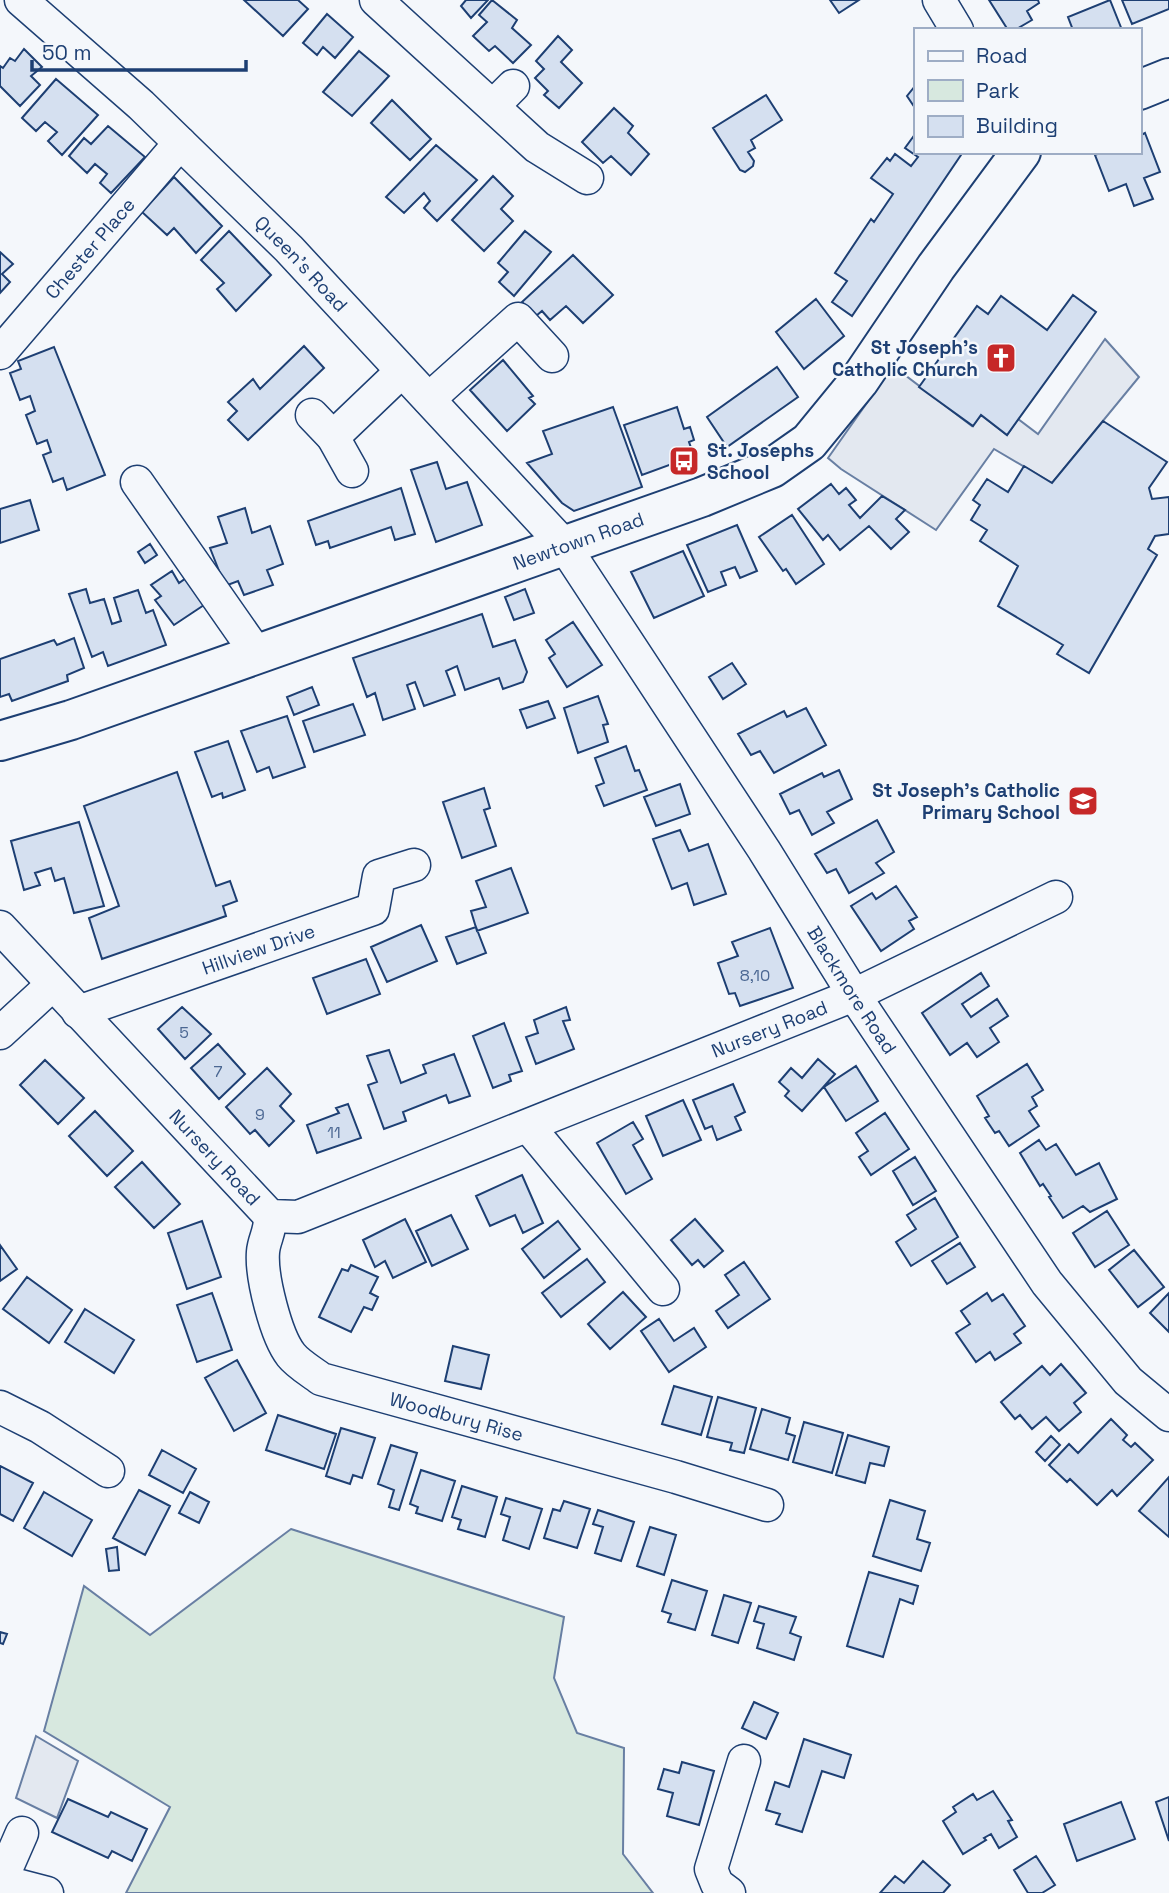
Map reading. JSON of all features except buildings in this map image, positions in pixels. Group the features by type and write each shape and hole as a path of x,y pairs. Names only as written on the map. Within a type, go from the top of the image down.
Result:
{"main road":[{"path":"1141,89 1169,78"},
{"name":"Newtown Road","path":"0,741 71,720 702,497 772,468 809,442 830,436 859,381 936,267 1020,154"}],"street":[{"name":"Queen's Road","path":"21,0 141,105 289,249 563,544"},
{"path":"376,0 505,105 537,147 587,178"},
{"path":"939,0 956,28"},
{"name":"Chester Place","path":"0,353 180,143"},
{"path":"429,399 518,319 552,356"},
{"path":"352,471 323,426 402,371"},
{"path":"137,482 257,654"},
{"name":"Blackmore Road","path":"563,544 757,838 854,995 1047,1283 1128,1381 1169,1415"},
{"name":"Hillview Drive","path":"78,1012 373,909 379,876 414,865"},
{"name":"Nursery Road","path":"0,927 270,1216 298,1217 854,995 1056,897"},
{"path":"0,1032 52,985"},
{"path":"528,1126 663,1289"},
{"name":"Woodbury Rise","path":"270,1216 271,1229 263,1251 266,1289 272,1309 291,1356 321,1379 676,1477 767,1505"},
{"path":"0,1407 40,1427 108,1471"},
{"path":"729,1893 716,1884 711,1869 744,1761"},
{"path":"22,1833 0,1882 47,1893"}],"green space":[{"path":"291,1529 564,1617 554,1678 577,1733 624,1748 623,1854 653,1893 126,1893 170,1807 44,1731 84,1586 150,1635"}],"shaded area":[{"path":"1105,339 1139,377 1052,483 994,449 936,530 828,458 893,366 972,426 981,415 1007,435 1018,419 1038,434"},
{"path":"36,1736 78,1761 57,1818 16,1798"}],"place":[{"name":"St Joseph's Catholic Church","path":"1001,358"},
{"name":"St. Josephs School","path":"684,461"},
{"name":"St Joseph's Catholic Primary School","path":"1083,801"}]}
